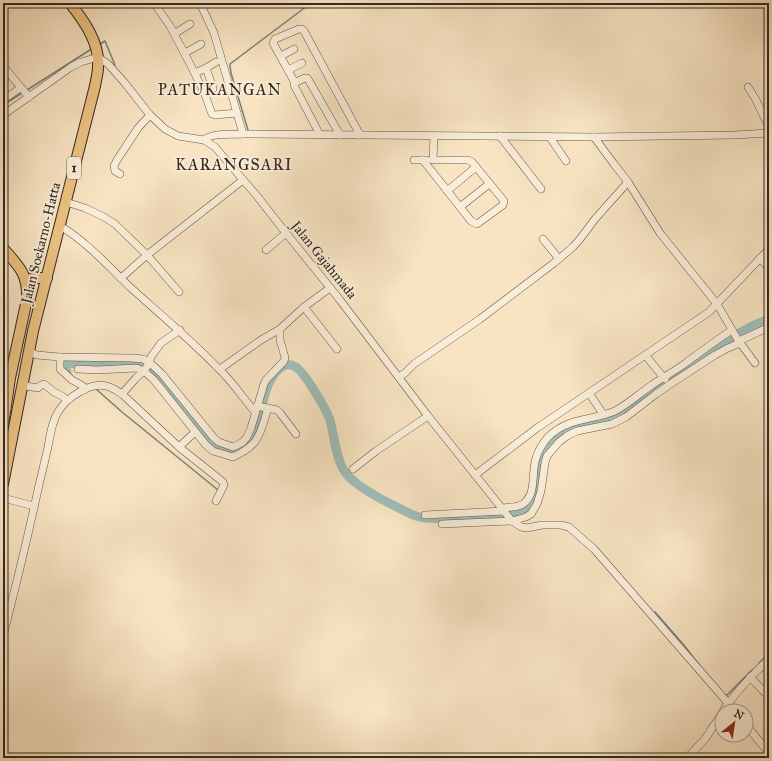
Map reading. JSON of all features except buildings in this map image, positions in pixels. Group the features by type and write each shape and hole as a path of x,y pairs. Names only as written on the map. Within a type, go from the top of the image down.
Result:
{"highway":[{"name":"Jalan Soekarno-Hatta","path":"3,484 30,357 36,321 95,86 98,68 96,50 84,21 70,3"},
{"path":"3,248 20,268 26,280 47,278"},
{"name":"Jalan Soekarno-Hatta","path":"3,426 14,356 27,300 26,280"}],"street":[{"path":"154,3 170,26 185,53 204,92 213,115 237,113"},
{"path":"200,3 214,33 243,134"},
{"path":"174,34 190,24"},
{"path":"320,135 294,85 296,83 273,42 274,40 299,29 302,29 311,44 360,135"},
{"path":"185,53 201,44"},
{"path":"281,56 294,49"},
{"path":"3,100 24,92 81,62 96,50"},
{"name":"Jalan Gajahmada","path":"96,50 150,116 165,129 178,136 204,140 215,147 257,196 286,234 325,292 402,375 428,416 478,472 504,511 516,520"},
{"path":"195,73 216,62"},
{"path":"288,70 302,63"},
{"path":"3,66 24,92"},
{"path":"204,92 214,88 206,68"},
{"path":"296,83 308,78 340,135"},
{"path":"748,87 769,127"},
{"path":"5,111 24,92"},
{"path":"120,174 115,171 114,166 117,160 138,128 150,116"},
{"path":"204,140 213,135 243,134 594,137 769,134"},
{"path":"433,160 434,136"},
{"path":"500,136 541,189"},
{"path":"549,136 566,161"},
{"path":"594,137 628,182 660,233 717,304 755,364"},
{"path":"414,160 423,160 433,160 468,160 472,162 504,201 504,205 477,224 471,222 423,160"},
{"path":"447,191 476,167"},
{"path":"121,278 147,255 243,180"},
{"path":"402,375 414,364 535,279 559,259 573,247 603,208 628,182"},
{"path":"460,207 489,184"},
{"path":"66,202 85,208 115,224 147,255 179,292"},
{"path":"60,226 82,241 180,330 261,408 277,410 280,412 296,434"},
{"path":"266,250 286,234"},
{"path":"543,239 559,259"},
{"path":"478,472 537,428 704,315 717,304 769,249"},
{"path":"760,258 769,268"},
{"path":"220,369 261,340 280,329 304,307 325,292"},
{"path":"304,307 337,349"},
{"path":"425,515 504,511 522,504 530,494 536,458 540,449 548,438 560,428 574,421 614,411 737,337 769,327"},
{"path":"30,357 37,355 60,359 143,359 154,380 206,445 213,451 233,452 250,448 259,436 264,384 284,361 284,354 280,340 280,329"},
{"path":"122,394 147,367 149,359 161,344 180,330"},
{"path":"442,524 516,520 531,514 537,504 541,491 547,456 559,442 577,431 612,424 626,417 656,394 666,381 728,348 737,337"},
{"path":"646,355 666,381"},
{"path":"60,359 60,369 72,380 86,389"},
{"path":"78,369 97,370 147,367 162,374 214,438 233,452"},
{"path":"25,381 38,388 44,384 67,400"},
{"path":"3,636 51,432 58,412 70,398 86,389 105,385 122,394 180,447 223,482 224,485 216,501"},
{"path":"589,393 603,414"},
{"path":"233,452 247,437 261,408"},
{"path":"353,469 376,451 428,416"},
{"path":"180,447 195,432"},
{"path":"3,498 34,506"},
{"path":"516,520 520,527 527,528 542,525 562,524 575,531 594,549 729,702 750,677 769,659"},
{"path":"763,665 769,672"},
{"path":"750,677 769,697"},
{"path":"687,758 705,740 714,726"},
{"path":"754,735 769,753"}],"waterway":[{"path":"248,130 231,73 230,64 311,3"},
{"path":"100,44 105,41 115,65"},
{"path":"27,90 93,48"},
{"path":"3,105 22,93"},
{"path":"67,372 62,369 62,364 138,363 143,365 156,374 187,416 206,437 226,451 235,453 253,434 258,422 264,396 275,373 282,367 292,365 305,376 328,415 337,454 342,467 345,472 362,487 381,499 419,517 438,519 504,516 522,511 533,500 537,487 542,456 554,439 561,433 577,426 613,417 625,412 652,390 677,375 723,343 745,330 769,319"},
{"path":"96,389 218,490"},
{"path":"655,612 700,666"},
{"path":"759,663 769,653"},
{"path":"724,695 727,695 752,670"}],"district":[{"name":"PATUKANGAN","path":"220,89"},
{"name":"KARANGSARI","path":"234,164"}]}
